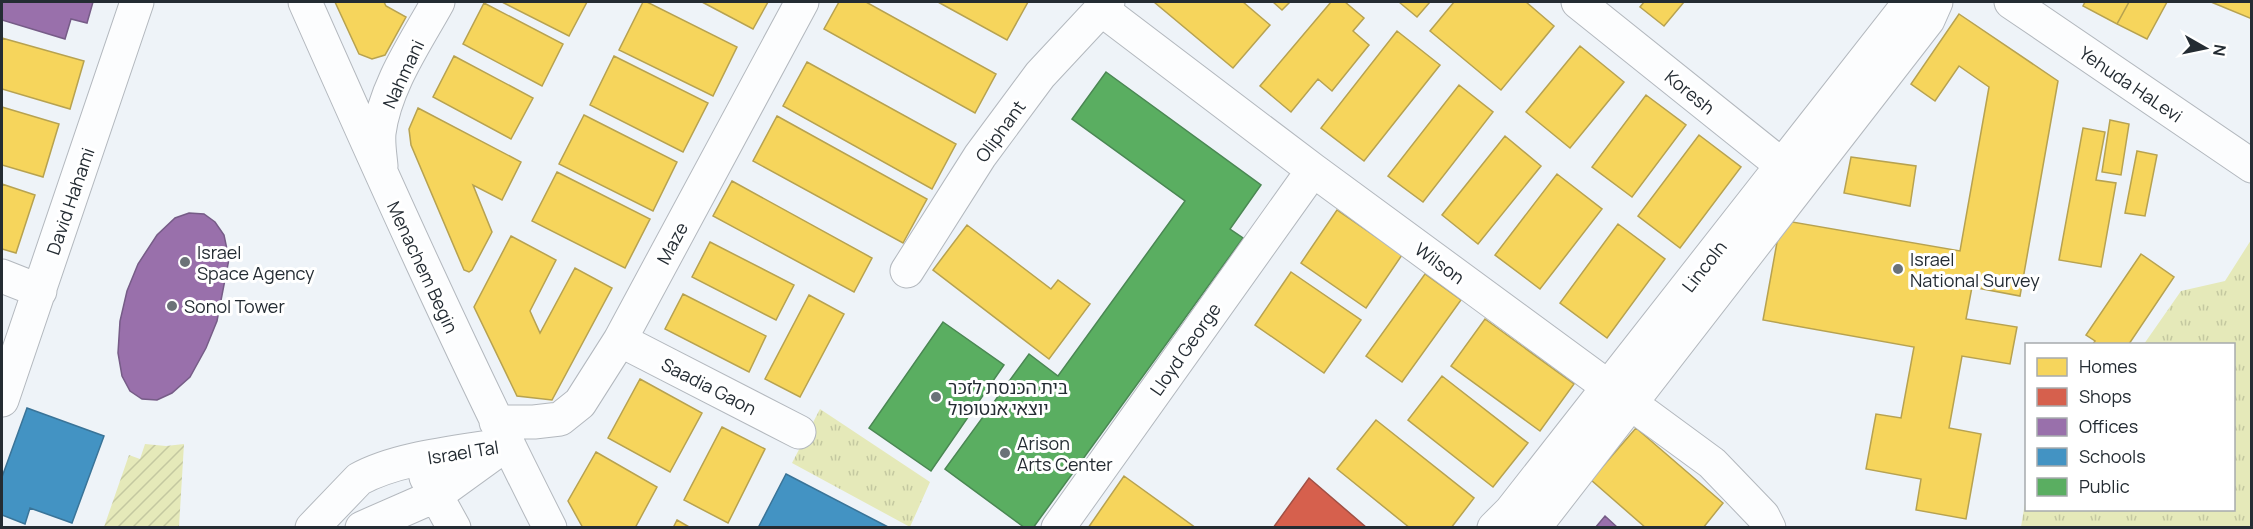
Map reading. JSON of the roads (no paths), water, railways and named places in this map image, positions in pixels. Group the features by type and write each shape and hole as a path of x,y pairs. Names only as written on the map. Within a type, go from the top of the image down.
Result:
{"street":[{"name":"David Hahami","path":"2,400 137,2"},
{"name":"Menachem Begin","path":"305,2 385,185 502,433 550,528"},
{"name":"Nahmani","path":"385,185 379,141 390,95 438,2"},
{"name":"Maze","path":"502,433 534,422 560,419 580,403 620,340 802,2"},
{"name":"Koresh","path":"1578,2 1792,174"},
{"name":"Lincoln","path":"1509,523 1621,395 1792,174 1910,2"},
{"name":"Lincoln","path":"1792,174 1928,20 1936,2"},
{"name":"Yehuda HaLevi","path":"2011,2 2252,166"},
{"name":"Wilson","path":"1105,5 1313,170 1712,463 1763,516 1769,528"},
{"name":"Oliphant","path":"907,271 980,156 1040,75 1105,5"},
{"name":"Lloyd George","path":"1058,528 1313,170"},
{"path":"2,276 40,291"},
{"name":"Saadia Gaon","path":"620,340 799,432"},
{"name":"Israel Tal","path":"312,528 359,479 369,474 502,433"},
{"name":"Israel Tal","path":"362,528 435,496 502,433"},
{"path":"417,459 454,528"}],"place":[{"name":"Israel Space Agency","path":"185,262"},
{"name":"Israel National Survey","path":"1898,269"},
{"name":"Sonol Tower","path":"172,306"},
{"name":"בית הכנסת לזכר יוצאי אנטופול","path":"936,397"},
{"name":"Arison Arts Center","path":"1005,453"}]}
